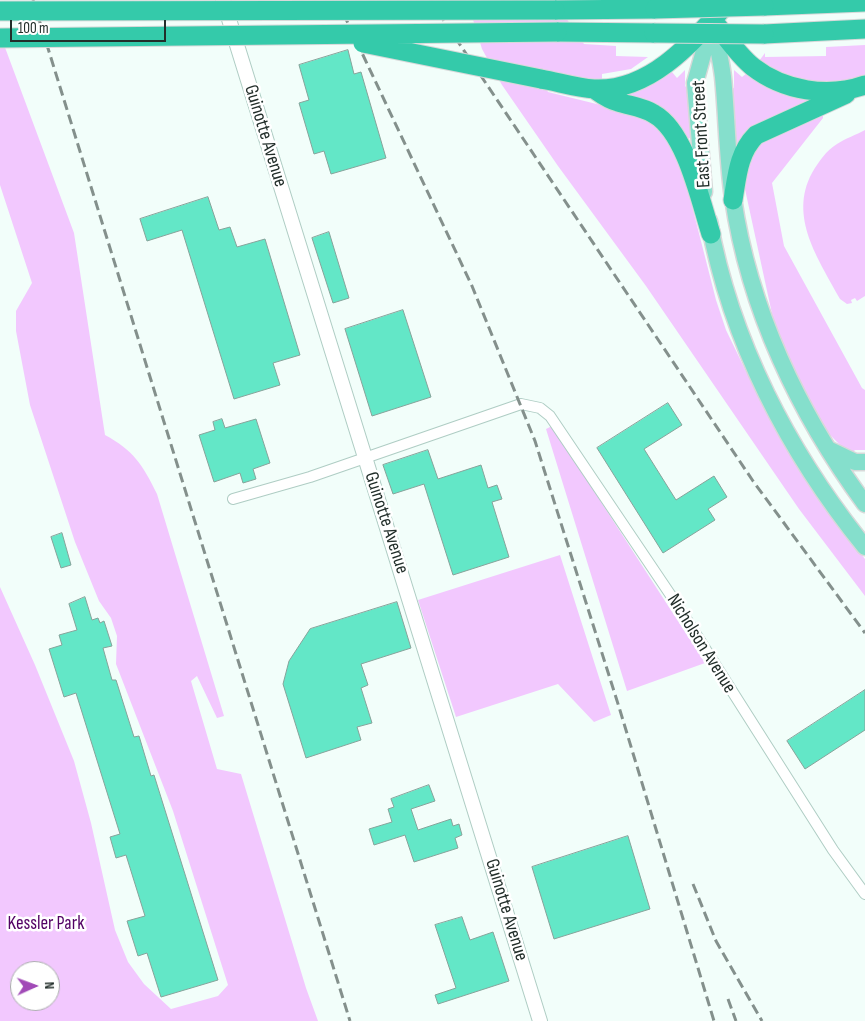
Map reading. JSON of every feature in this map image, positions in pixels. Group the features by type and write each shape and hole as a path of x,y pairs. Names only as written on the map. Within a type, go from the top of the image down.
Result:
{"highway":[{"path":"263,10 299,0"},
{"path":"691,0 712,20 744,59 766,75 785,84 812,91 835,92 860,87"},
{"path":"327,35 594,89 625,84 660,69 712,20 730,0"},
{"path":"0,11 655,9 865,2"},
{"path":"0,38 557,32 764,34 865,29"},
{"path":"733,200 741,159 747,145 756,135 860,87"},
{"path":"594,89 616,102 646,110 663,119 670,127 680,143 711,234"}],"main road":[{"name":"East Front Street","path":"712,20 723,77 724,121 733,200 744,253 759,307 781,364 813,424 865,504"},
{"name":"East Front Street","path":"712,20 695,83 699,156 711,234 731,305 764,390 787,435 816,482 865,548"},
{"path":"829,450 855,462 865,462"}],"street":[{"name":"Guinotte Avenue","path":"223,0 365,459 411,600 540,1021"},
{"name":"Nicholson Avenue","path":"365,459 521,404 540,408 550,416 678,606 833,850 865,894"},
{"path":"233,499 365,459"}],"green space":[{"path":"467,0 580,0 555,2 584,44 616,46 616,56 648,57 631,69 602,74 602,81 538,73 548,92 637,114 653,121 679,155 716,300 726,330 759,398 795,463 824,507 865,559 865,596 799,509 646,286 558,166 502,85 482,49"},
{"name":"Kessler Park","path":"0,34 74,233 105,435 123,446 136,459 157,494 224,716 217,718 197,676 191,681 217,769 241,774 306,988 318,1021 0,1021 0,587 35,665 74,761 91,823 115,930 128,962 144,984 171,1009 218,996 228,985 173,811 116,664 117,636 111,618 99,601 75,542 30,405 16,331 16,311 32,283 0,185"},
{"path":"865,45 865,79 836,83 810,81 786,74 759,61 765,53 765,57 826,56 826,47"},
{"path":"685,70 685,86 689,90 691,138 684,139 620,95 642,89 672,72 677,78"},
{"path":"734,70 742,77 747,73 792,97 820,102 736,156 730,89 734,88"},
{"path":"823,114 823,118 772,183 784,246 862,388 865,390 865,450 855,450 850,455 825,430 800,383 774,323 743,180 745,169 759,142"},
{"path":"865,130 865,296 857,301 855,298 851,300 852,303 847,304 840,299 816,254 809,238 803,206 805,189 817,164 837,144"},
{"path":"552,426 705,663 627,691 546,429"},
{"path":"560,555 611,715 594,722 558,684 456,717 418,600"}],"building":[{"path":"348,50 354,74 361,72 386,158 331,174 324,151 314,154 299,103 309,100 299,65"},
{"path":"208,197 219,230 230,227 237,247 265,239 300,355 273,363 280,385 234,399 182,230 147,241 140,219"},
{"path":"329,232 349,298 333,303 312,238"},
{"path":"403,310 431,397 372,416 345,329"},
{"path":"668,403 682,425 644,449 676,500 714,476 727,497 708,509 715,520 663,553 597,448"},
{"path":"222,419 225,428 256,419 270,463 253,469 256,479 243,483 240,473 214,482 199,435 215,430 213,422"},
{"path":"428,450 438,479 481,465 488,488 497,485 502,499 492,502 509,557 453,575 424,484 393,494 383,465"},
{"path":"62,533 71,565 61,568 51,537"},
{"path":"85,597 92,620 98,618 100,623 104,621 112,646 103,648 112,680 116,680 134,737 139,736 151,776 154,775 218,980 161,997 147,953 138,956 127,921 145,916 126,855 116,858 110,837 120,834 76,693 64,697 49,649 62,645 59,635 77,630 69,604"},
{"path":"397,602 411,648 361,664 368,685 361,688 372,723 357,727 361,740 306,758 283,684 289,661 310,629"},
{"path":"865,690 865,730 805,769 787,741"},
{"path":"429,785 435,801 411,809 418,830 451,819 453,826 459,824 462,835 455,838 458,848 414,862 405,835 374,845 369,829 392,822 388,809 394,807 391,799"},
{"path":"628,836 650,909 554,939 532,867"},
{"path":"462,917 470,940 493,932 509,981 438,1004 435,995 456,988 435,925"}],"railway":[{"path":"33,0 350,1021"},
{"path":"337,0 472,286 535,441 619,707 714,1021"},
{"path":"430,0 753,481 865,633"},
{"path":"693,884 716,941 762,1021"},
{"path":"728,999 736,1021"}]}
